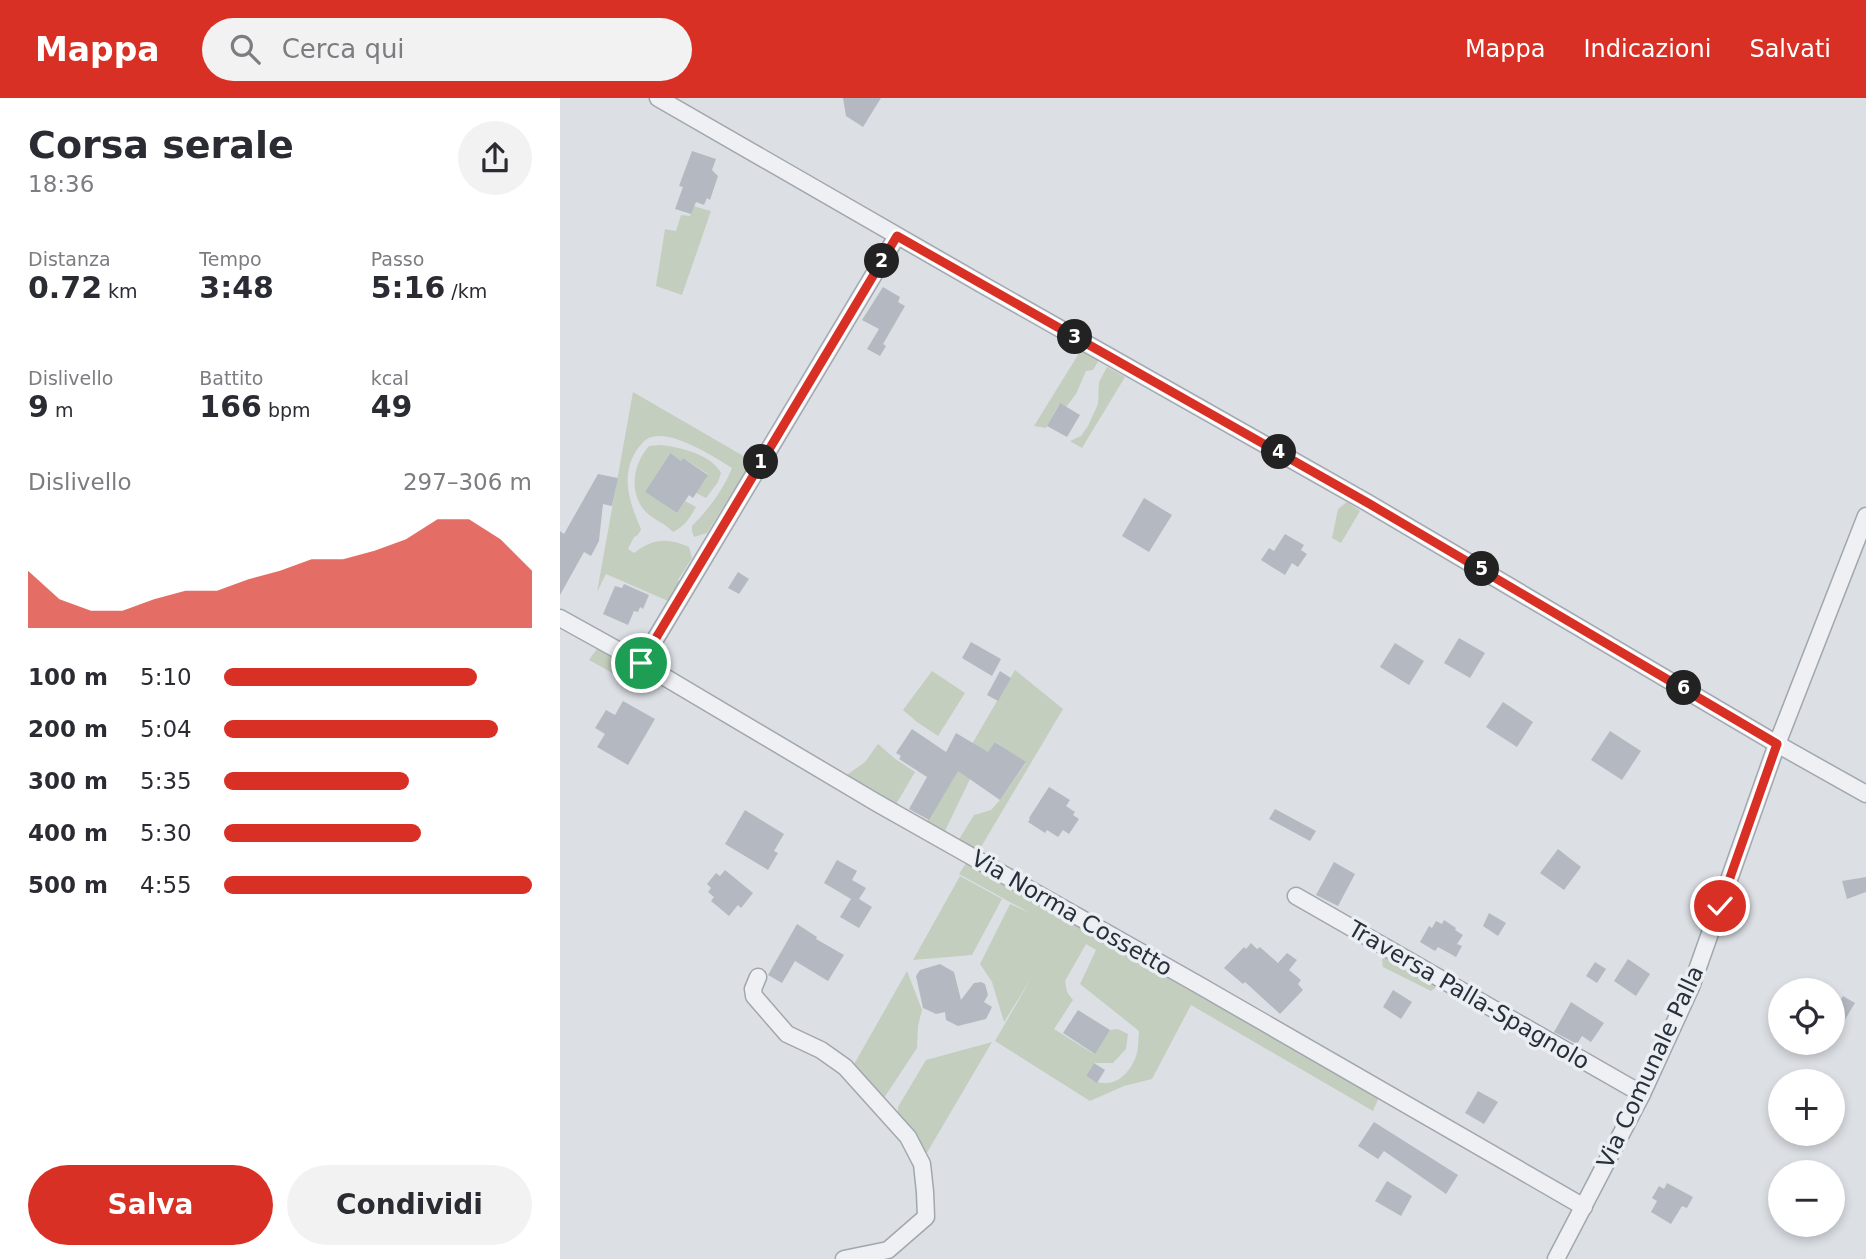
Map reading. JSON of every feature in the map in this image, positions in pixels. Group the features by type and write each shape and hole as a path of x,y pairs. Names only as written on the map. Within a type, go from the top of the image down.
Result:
{"street":[{"path":"658,98 1368,503 1866,794"},
{"path":"641,663 897,236"},
{"name":"Via Comunale Palla","path":"1556,1259 1642,1094 1691,987 1777,744 1866,516"},
{"name":"Via Norma Cossetto","path":"560,618 877,803 1584,1207"},
{"name":"Traversa Palla-Spagnolo","path":"1296,897 1642,1094"},
{"path":"758,977 753,989 754,996 770,1015 787,1034 821,1050 845,1067 908,1137 922,1164 926,1217 888,1250 844,1259"}],"green space":[{"path":"693,206 711,211 682,295 656,286 665,229 676,231 681,215 690,216"},
{"path":"1081,350 1099,360 1093,370 1086,371 1076,394 1066,407 1059,404 1046,428 1034,426"},
{"path":"1107,367 1125,377 1082,448 1070,441 1081,436 1088,426 1098,404 1099,382"},
{"path":"633,392 752,461 707,533 694,537 692,526 715,499 732,468 694,446 661,436 649,438 636,451 628,471 628,490 641,529 628,549 634,553 648,544 667,541 689,547 692,558 668,601 606,574 597,592"},
{"path":"661,445 703,457 721,473 706,498 696,493 708,474 683,458 681,461 669,454 645,492 677,513 685,501 696,507 686,522 673,532 646,512 640,504 635,488 639,461 649,446"},
{"path":"1347,502 1360,511 1341,543 1332,538 1338,509"},
{"path":"600,648 631,666 625,680 589,660"},
{"path":"1015,670 1063,709 978,852 958,841 974,815 991,810 1026,763 996,742 970,779 943,835 925,825"},
{"path":"932,671 965,693 938,736 903,710"},
{"path":"878,744 915,772 895,806 844,777 865,762"},
{"path":"968,860 1380,1095 1373,1111 1191,1005 1152,1079 1124,1086 1090,1101 995,1041 1032,977 1004,1022 992,982 980,964 1010,904 1030,913 959,874","holes":["1086,944 1096,950 1080,984 1139,1031 1137,1053 1131,1067 1121,1078 1108,1083 1101,1083 1086,1076 1094,1063 1113,1063 1126,1049 1128,1034 1118,1029 1110,1030 1094,1054 1054,1029 1073,1000 1067,992 1065,981"]},
{"path":"960,876 1002,899 972,955 913,960"},
{"path":"1384,954 1438,982 1435,988 1431,991 1383,967"},
{"path":"907,971 922,1010 917,1048 884,1098 853,1066"},
{"path":"992,1042 925,1156 917,1136 898,1113 898,1107 926,1060"}],"building":[{"path":"843,98 881,98 863,127 846,116"},
{"path":"692,151 716,159 712,170 718,176 710,200 707,198 704,205 696,202 691,214 675,209 683,187 679,186"},
{"path":"883,287 900,297 898,302 905,306 883,344 886,346 880,356 867,349 879,329 862,320"},
{"path":"1060,403 1080,415 1067,437 1047,426"},
{"path":"670,453 681,461 683,458 708,475 693,498 689,495 677,513 645,492"},
{"path":"598,474 618,478 612,506 603,504 599,541 591,556 584,552 560,595 560,531 564,534"},
{"path":"1144,498 1172,515 1149,552 1122,536"},
{"path":"1285,534 1304,545 1301,550 1307,554 1298,567 1292,563 1285,575 1261,560 1269,548 1274,551"},
{"path":"738,572 749,579 739,594 728,588"},
{"path":"624,584 649,595 643,609 640,607 638,612 634,611 628,625 603,614 615,586 622,588"},
{"path":"1459,638 1485,653 1470,678 1444,663"},
{"path":"971,642 1001,659 992,676 962,658"},
{"path":"1395,643 1424,661 1409,685 1380,667"},
{"path":"1000,671 1011,678 998,701 987,695"},
{"path":"623,701 655,719 628,765 597,747 605,734 595,728 606,710 615,715"},
{"path":"1503,702 1533,722 1517,747 1486,727"},
{"path":"912,729 946,752 956,733 988,752 995,742 1026,762 1000,800 958,771 929,820 909,809 927,777 899,759 901,756 896,753"},
{"path":"1610,731 1641,751 1622,780 1591,760"},
{"path":"1049,787 1070,800 1066,806 1075,812 1073,815 1079,819 1069,834 1063,830 1058,837 1047,830 1045,833 1028,822"},
{"path":"1275,809 1316,831 1310,841 1269,819"},
{"path":"745,810 784,834 774,851 778,853 768,870 725,844"},
{"path":"1558,849 1581,867 1564,890 1540,873"},
{"path":"837,860 857,871 852,880 866,888 859,899 872,907 859,928 840,917 851,899 824,883"},
{"path":"1334,862 1355,874 1338,906 1316,895"},
{"path":"725,870 753,893 741,908 738,905 729,916 711,901 714,897 708,892 711,888 707,884 716,873 720,876"},
{"path":"1866,877 1866,892 1847,899 1842,881"},
{"path":"1489,913 1506,923 1498,936 1483,926"},
{"path":"1444,920 1463,935 1457,944 1462,946 1456,957 1438,947 1435,951 1420,942 1429,926 1432,928 1436,921 1442,924"},
{"path":"797,924 844,955 828,981 795,961 782,983 768,975"},
{"path":"1251,943 1257,949 1260,947 1278,963 1287,953 1297,960 1289,970 1301,980 1298,984 1303,990 1280,1014 1245,982 1243,984 1224,968"},
{"path":"1628,959 1650,974 1636,996 1614,981"},
{"path":"1595,962 1606,969 1597,983 1586,976"},
{"path":"940,964 954,972 961,1000 974,983 985,984 988,995 984,1002 992,1007 986,1019 958,1026 946,1020 945,1012 936,1014 923,1008 916,976 920,970"},
{"path":"1393,990 1412,1002 1401,1019 1383,1007"},
{"path":"1845,997 1855,1003 1845,1020"},
{"path":"1571,1002 1604,1023 1591,1042 1582,1036 1577,1044 1554,1032"},
{"path":"1078,1010 1110,1030 1095,1054 1063,1033"},
{"path":"1094,1063 1105,1070 1097,1083 1086,1076"},
{"path":"1478,1091 1498,1102 1484,1124 1465,1113"},
{"path":"1374,1122 1458,1175 1446,1194 1384,1151 1378,1159 1358,1146"},
{"path":"1387,1181 1412,1196 1401,1216 1375,1201"},
{"path":"1667,1183 1693,1197 1687,1208 1682,1206 1671,1224 1651,1212 1657,1201 1652,1198 1659,1186 1664,1189"}],"route":[{"path":"641,663 897,236 1368,503 1777,744 1720,906"}]}
